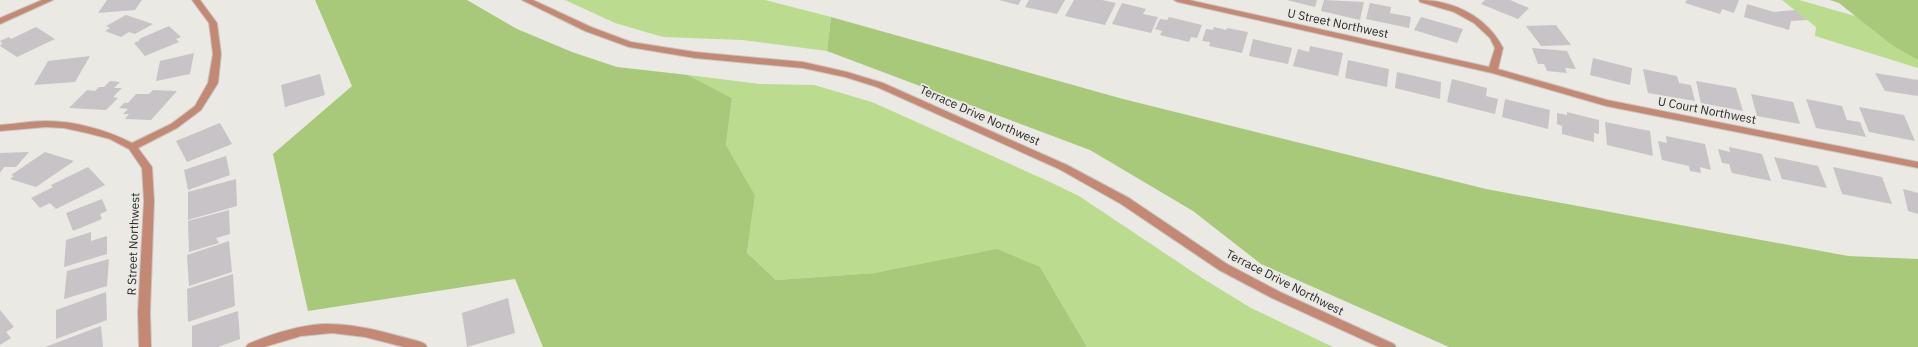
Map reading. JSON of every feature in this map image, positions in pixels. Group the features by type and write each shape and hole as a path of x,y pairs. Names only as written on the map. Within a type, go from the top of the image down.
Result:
{"street":[{"path":"0,21 49,0"},
{"path":"132,147 174,126 198,108 214,83 217,54 213,23 196,0"},
{"name":"Terrace Drive Northwest","path":"526,0 588,29 629,44 696,55 803,65 847,75 880,85 1063,166 1125,201 1223,267 1276,294 1390,347"},
{"name":"U Street Northwest","path":"1178,0 1493,71"},
{"path":"1423,0 1442,5 1470,17 1490,32 1499,48 1493,71"},
{"name":"U Court Northwest","path":"1493,71 1612,104 1918,165"},
{"name":"R Street Northwest","path":"0,128 25,125 64,125 113,137 132,147 147,167 149,201 144,312 145,347"},
{"path":"252,347 269,340 313,329 332,328 388,338 421,347"}],"green space":[{"path":"315,0 467,0 517,29 572,52 617,67 688,75 732,98 726,145 755,195 747,253 776,280 875,273 997,249 1040,267 1087,347 543,347 515,279 308,311 273,154 352,86"},
{"path":"565,0 765,0 831,17 827,51 742,40 663,37 615,23"},
{"path":"1782,0 1799,0 1918,34 1918,68 1815,36 1816,27"},
{"path":"1830,0 1918,0 1918,60 1892,45 1839,3"},
{"path":"831,17 1123,99 1486,189 1848,256 1918,259 1918,347 1449,347 1261,264 1193,211 1090,150 827,51"},
{"path":"688,75 760,84 814,85 872,102 1079,196 1202,278 1251,308 1333,347 1087,347 1040,267 875,273 776,280 747,253 755,195 726,145 732,98"}],"building":[{"path":"107,0 142,0 135,10 98,13"},
{"path":"999,0 1021,0 1018,5"},
{"path":"1029,0 1065,0 1057,14 1025,7"},
{"path":"1074,0 1102,0 1116,3 1105,25 1065,16"},
{"path":"1287,0 1317,0 1315,7"},
{"path":"1324,0 1364,2 1360,20 1321,11"},
{"path":"1485,0 1510,0 1529,8 1518,19 1481,4"},
{"path":"1687,0 1739,0 1734,13 1722,9 1720,14 1685,3"},
{"path":"1122,3 1146,9 1143,14 1158,17 1151,33 1112,24"},
{"path":"1370,3 1391,7 1390,13 1411,17 1409,28 1366,19"},
{"path":"1747,4 1774,12 1795,10 1807,20 1791,21 1789,30 1744,17"},
{"path":"126,15 153,24 135,34 129,32 121,37 105,31 110,28 106,26"},
{"path":"1169,17 1202,25 1197,38 1191,37 1189,42 1160,35 1162,31 1155,29 1160,19 1167,20"},
{"path":"1421,17 1463,29 1457,43 1414,30"},
{"path":"1556,25 1571,45 1541,46 1526,26"},
{"path":"169,26 181,37 176,39 179,42 145,56 134,43 140,40 139,39"},
{"path":"36,27 55,39 17,57 0,46 2,43 0,41 9,37 11,39"},
{"path":"1214,27 1226,30 1227,28 1248,32 1242,53 1209,46 1210,42 1202,41 1206,29 1213,30"},
{"path":"1253,39 1292,48 1288,64 1249,56"},
{"path":"1310,46 1343,53 1338,76 1293,66 1298,49 1309,52"},
{"path":"1532,48 1567,51 1576,69 1565,68 1567,73 1547,71 1544,64 1538,64"},
{"path":"194,53 190,74 156,81 160,61"},
{"path":"90,56 75,82 34,85 48,61"},
{"path":"1593,58 1632,68 1630,85 1590,75"},
{"path":"1348,60 1389,69 1387,87 1345,78"},
{"path":"1643,69 1677,76 1679,83 1691,85 1695,101 1648,93"},
{"path":"1397,72 1441,82 1440,99 1395,88"},
{"path":"1875,73 1918,80 1918,96 1885,91"},
{"path":"320,74 325,95 285,107 281,85"},
{"path":"1452,79 1487,88 1486,96 1498,99 1495,114 1447,102"},
{"path":"110,81 120,82 114,88 122,88 113,97 118,98 106,110 69,108 87,90 95,91 99,87 104,87"},
{"path":"1696,81 1736,88 1743,111 1701,103"},
{"path":"153,90 177,91 151,120 125,119 129,114 123,114 128,109 119,108 124,103 128,103 136,94 149,94"},
{"path":"1751,94 1793,102 1800,124 1757,116"},
{"path":"1505,99 1550,110 1548,129 1502,117"},
{"path":"1806,99 1842,106 1847,120 1860,122 1866,137 1816,128"},
{"path":"1859,107 1904,115 1915,141 1869,132"},
{"path":"1567,112 1599,120 1599,134 1594,133 1594,142 1562,134 1562,126 1557,124 1557,113 1567,115"},
{"path":"1605,122 1650,131 1653,156 1607,145"},
{"path":"220,123 232,144 187,162 176,141"},
{"path":"1666,136 1705,144 1711,170 1700,167 1701,173 1690,171 1689,166 1662,160 1658,141 1667,143"},
{"path":"1729,147 1762,154 1771,181 1732,173 1729,164 1722,163 1718,149 1730,152"},
{"path":"29,152 16,167 4,167 0,173 0,153"},
{"path":"45,152 74,161 36,187 10,179 14,176 11,175"},
{"path":"226,156 230,175 188,190 184,170"},
{"path":"1774,157 1818,166 1827,188 1782,179"},
{"path":"88,167 105,185 56,209 50,203 40,208 31,198 53,187 51,185"},
{"path":"1833,167 1882,177 1892,204 1842,194"},
{"path":"236,179 237,206 188,220 188,192"},
{"path":"1903,189 1918,193 1918,214 1908,211"},
{"path":"102,199 107,211 100,214 102,219 73,231 66,213"},
{"path":"229,210 230,234 216,238 219,243 189,252 188,221"},
{"path":"91,232 91,241 107,236 107,254 64,267 66,240"},
{"path":"229,241 232,272 189,286 187,255"},
{"path":"109,259 107,286 64,299 67,271"},
{"path":"233,274 235,306 188,322 187,289"},
{"path":"106,292 107,320 56,339 56,310"},
{"path":"508,298 515,333 467,347 462,313"},
{"path":"0,310 14,327 6,332 11,338 0,345"},
{"path":"238,311 240,339 218,347 192,347 192,326"},
{"path":"101,326 103,347 45,347"}]}
